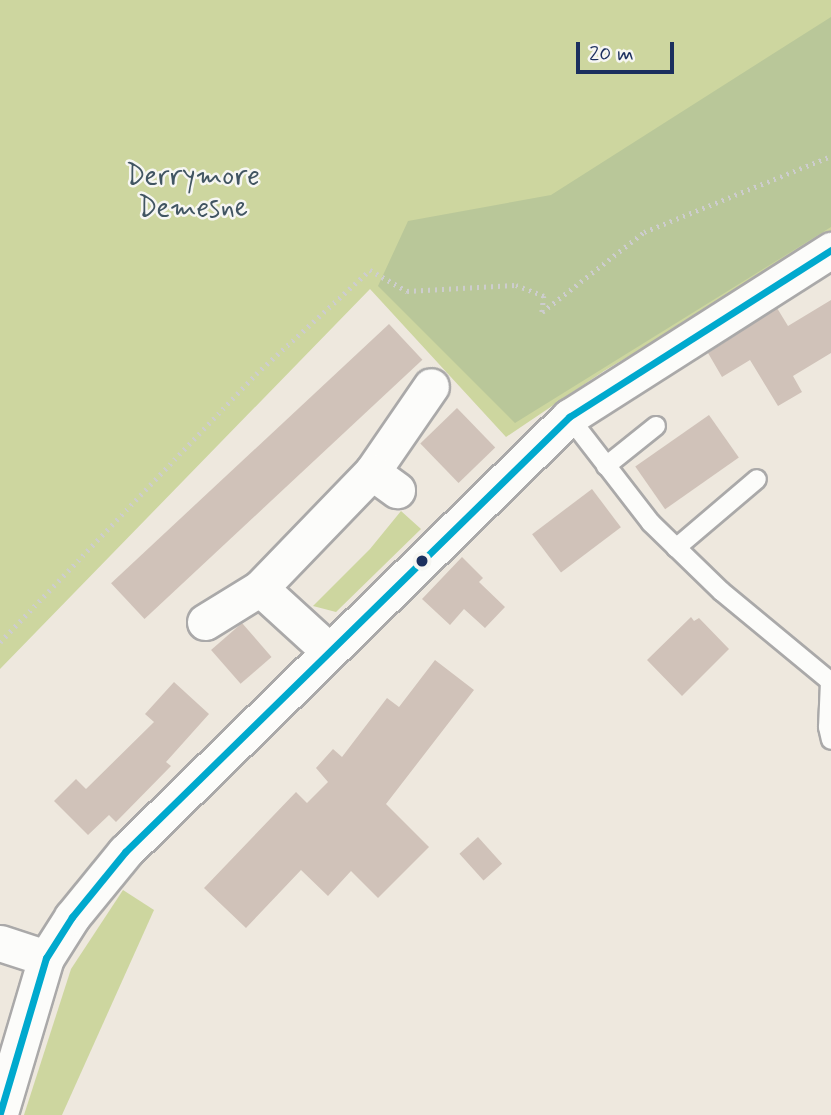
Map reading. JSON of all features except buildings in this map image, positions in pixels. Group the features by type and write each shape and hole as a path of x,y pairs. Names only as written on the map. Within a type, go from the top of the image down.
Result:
{"street":[{"path":"0,1113 46,958 72,917 125,852 328,650 569,417 831,250"},
{"path":"205,622 260,588 385,481 431,386"},
{"path":"260,588 328,650"},
{"path":"0,943 46,958"}],"lane":[{"path":"569,417 651,523 721,592 830,682 828,727 831,740"},
{"path":"606,466 656,426"},
{"path":"676,548 757,479"}],"path":[{"path":"0,642 256,374 370,270 407,291 516,285 544,296 541,312 644,232 831,156"}],"green space":[{"name":"Derrymore Demesne","path":"0,0 831,0 831,236 604,371 506,437 370,289 0,669"},
{"path":"831,17 831,227 515,423 378,286 408,221 551,195"},
{"path":"401,511 421,529 336,612 313,606 370,549"},
{"path":"123,890 154,910 62,1115 24,1115 71,969"}],"transit line":[{"path":"0,1113 46,958 72,917 125,852 569,417 831,250"}]}
